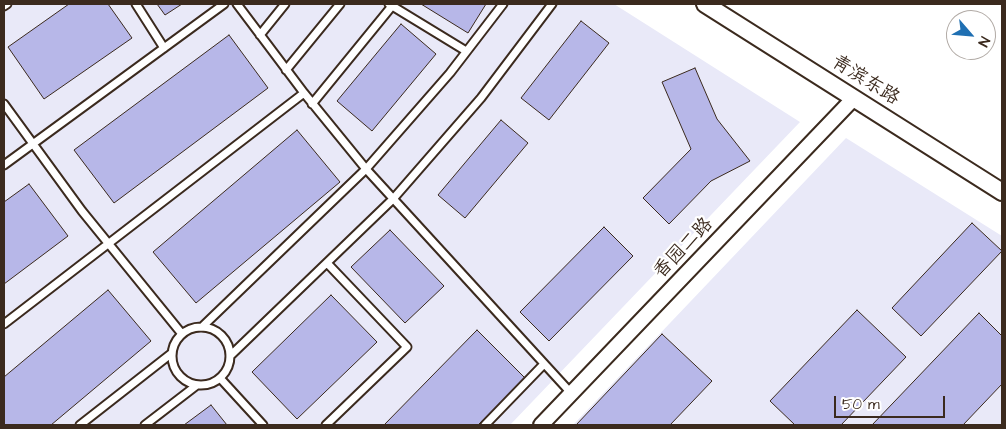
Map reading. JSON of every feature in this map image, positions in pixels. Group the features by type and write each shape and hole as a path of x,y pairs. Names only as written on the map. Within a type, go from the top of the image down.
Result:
{"street":[{"name":"青滨东路","path":"706,4 1002,192"},
{"name":"香园二路","path":"541,425 854,98"}],"lane":[{"path":"136,4 164,48"},
{"path":"4,165 224,4"},
{"path":"237,4 312,104 366,169 572,393"},
{"path":"260,35 286,4"},
{"path":"286,70 340,4"},
{"path":"202,327 366,169 408,123 503,4"},
{"path":"230,356 393,199 480,98 552,4"},
{"path":"312,104 391,5 466,51"},
{"path":"4,324 304,93"},
{"path":"4,104 108,244 182,334"},
{"path":"326,425 406,347 327,263"},
{"path":"202,327 216,331 222,336 229,348 230,356 227,368 220,378 213,383 197,385 190,383 178,374 174,367 172,353 182,334 202,327"},
{"path":"80,425 172,353"},
{"path":"485,425 544,364"},
{"path":"220,378 262,425"},
{"path":"145,425 197,385"}],"shaded area":[{"path":"4,4 614,4 800,122 510,425 4,425"},
{"path":"846,138 1002,236 1002,425 573,425"}],"building":[{"path":"69,4 108,4 132,38 44,99 8,47"},
{"path":"157,4 182,4 165,15"},
{"path":"421,4 486,4 468,33"},
{"path":"581,21 609,43 549,120 521,98"},
{"path":"401,24 436,54 372,131 337,101"},
{"path":"229,35 268,88 114,203 74,150"},
{"path":"695,68 717,119 750,161 711,181 669,224 643,198 691,149 662,82"},
{"path":"501,120 528,143 465,218 438,195"},
{"path":"297,130 340,182 196,303 153,252"},
{"path":"29,184 68,236 4,284 4,202"},
{"path":"972,223 1002,251 921,336 892,308"},
{"path":"604,227 633,256 549,341 520,312"},
{"path":"390,230 444,286 405,323 351,267"},
{"path":"108,290 151,341 51,425 4,425 4,377"},
{"path":"331,295 377,342 297,419 252,372"},
{"path":"857,310 906,357 841,425 795,425 770,401"},
{"path":"979,313 1002,336 1002,384 963,425 872,425"},
{"path":"477,330 525,378 478,425 384,425"},
{"path":"662,334 712,381 670,425 576,425"},
{"path":"211,405 227,425 184,425"}]}
